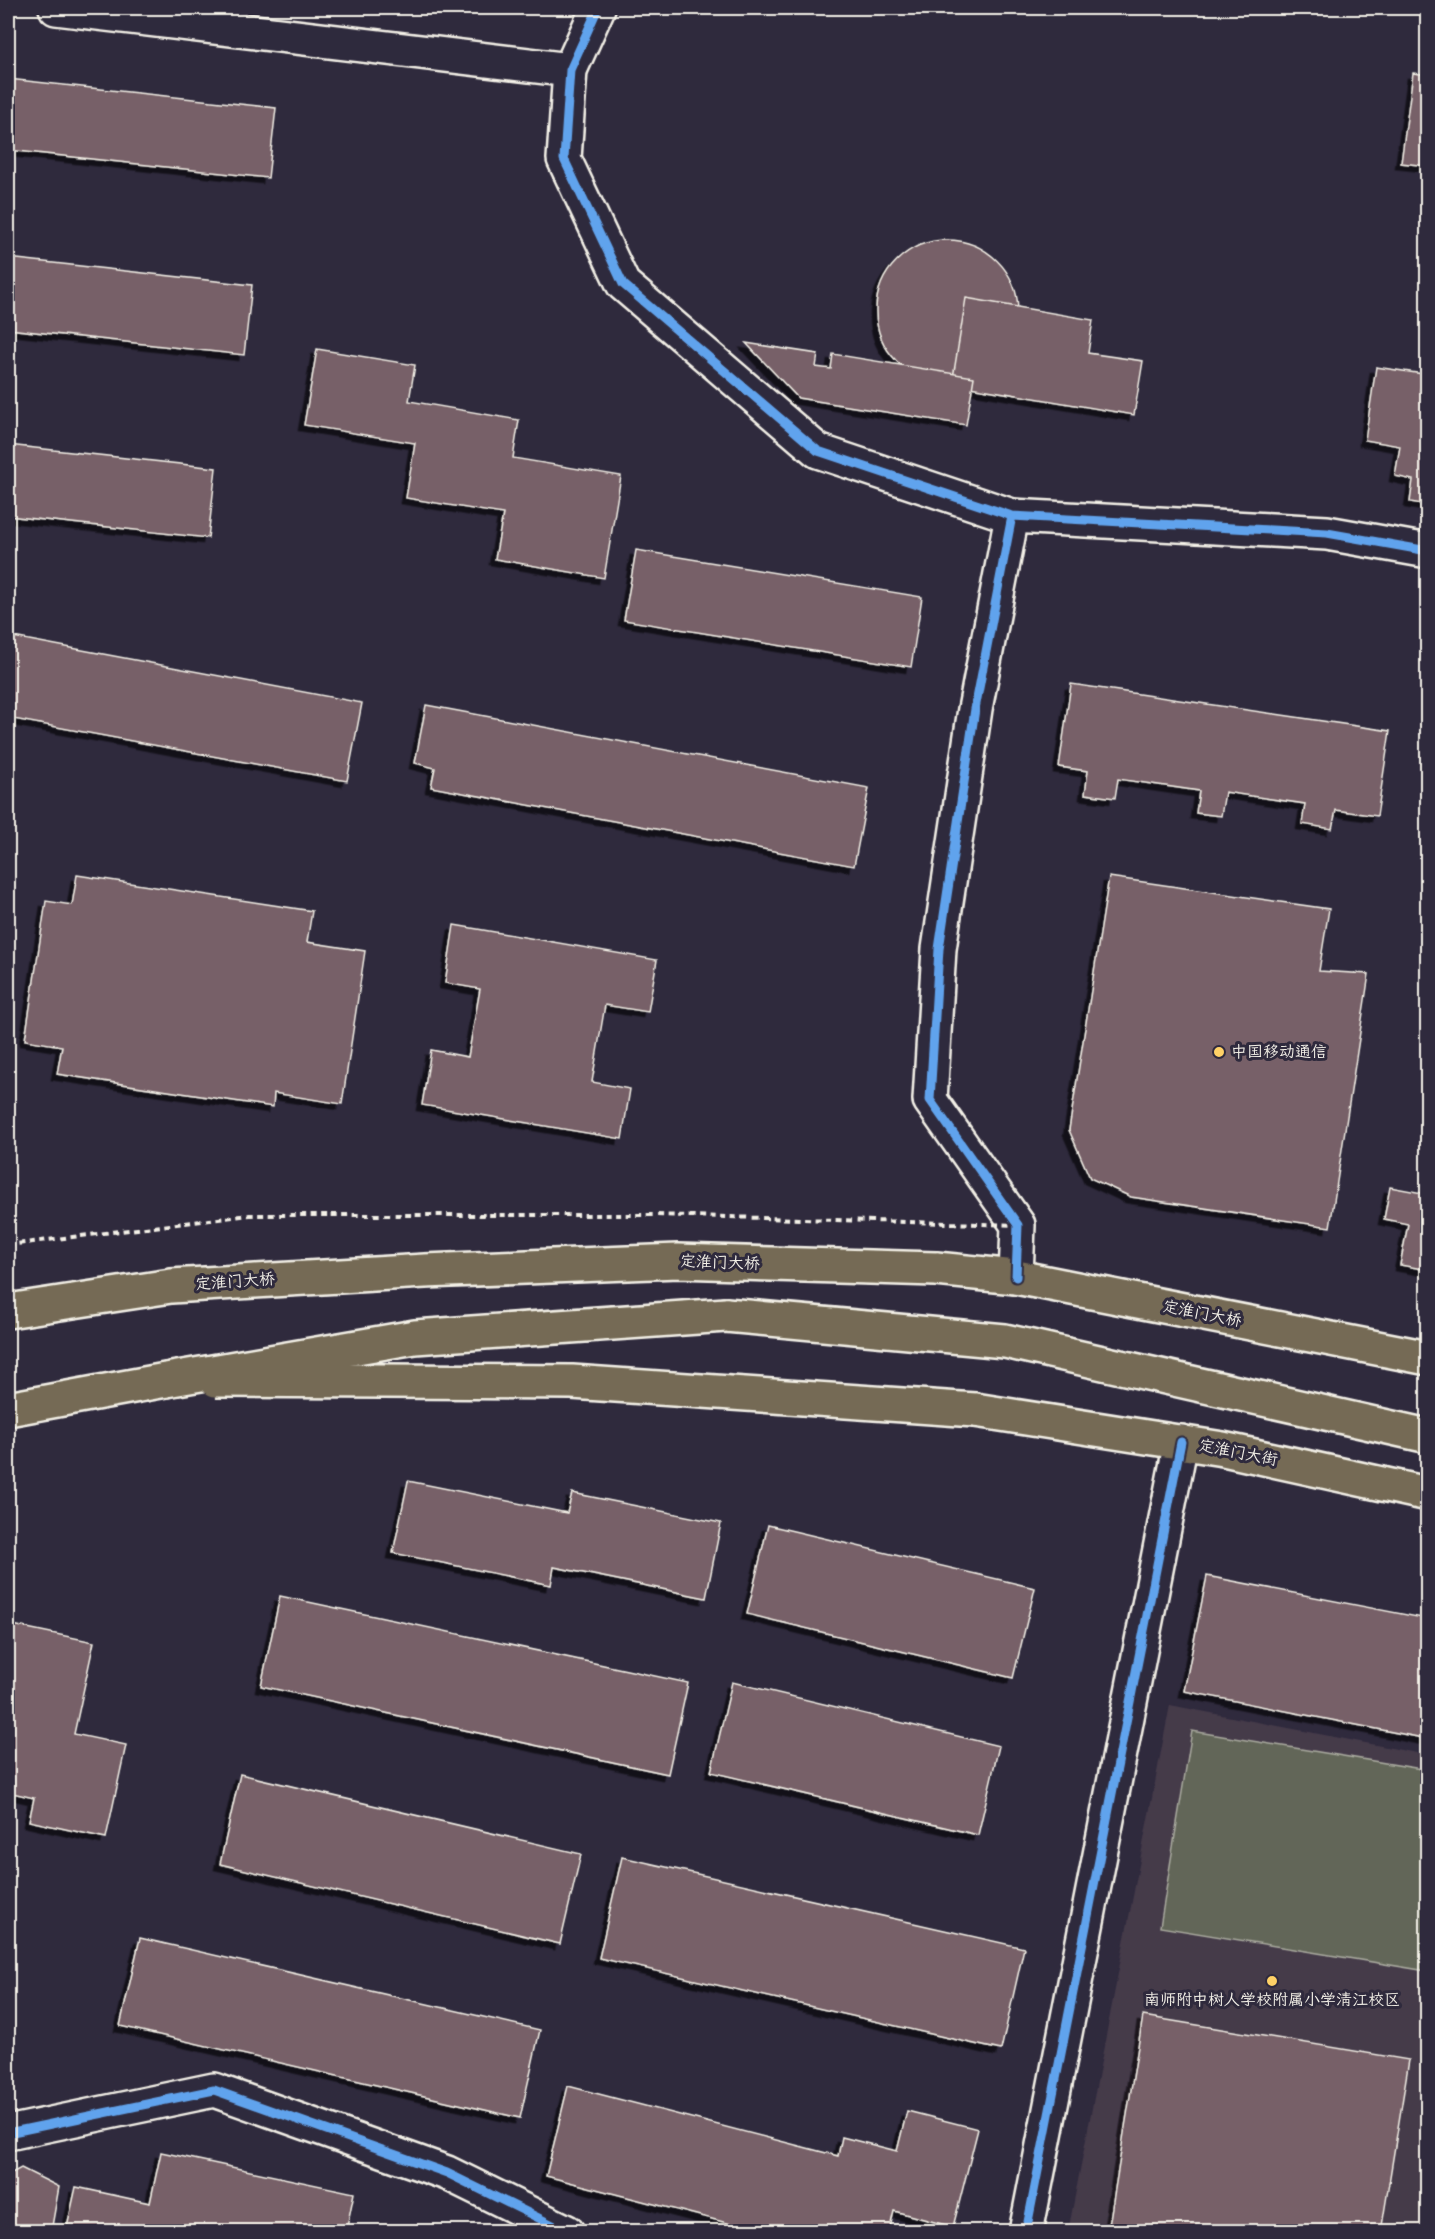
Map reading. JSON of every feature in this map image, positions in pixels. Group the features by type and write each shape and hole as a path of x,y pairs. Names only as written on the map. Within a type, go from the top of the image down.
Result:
{"main road":[{"name":"定淮门大桥","path":"8,1311 171,1286 425,1270 678,1261 936,1269 1017,1277 1428,1358"},
{"path":"8,1408 415,1337 726,1315 1005,1341 1428,1436"},
{"name":"定淮门大街","path":"166,1380 572,1382 975,1410 1223,1449 1428,1494"}],"street":[{"path":"56,8 570,70"},
{"path":"598,8 570,70 564,159 622,284 818,451 1012,516 1327,533 1428,551"},
{"path":"1012,516 975,709 939,949 930,1100 1018,1225 1017,1277"},
{"path":"1026,2232 1181,1442"},
{"path":"8,2133 214,2090 447,2173 567,2232"}],"path":[{"path":"8,1245 250,1215 654,1215 1018,1225"}],"shaded area":[{"name":"南师附中树人学校附属小学清江校区","path":"1170,1705 1427,1755 1428,2207 1423,2231 1068,2232"},
{"path":"1192,1731 1427,1770 1427,1971 1160,1927"}],"building":[{"path":"1413,73 1428,75 1428,166 1401,163"},
{"path":"8,79 276,108 268,178 8,150"},
{"path":"947,240 974,245 997,261 1013,284 1018,311 1013,338 997,361 974,377 947,382 920,377 897,361 881,338 876,311 881,284 897,261 920,245"},
{"path":"8,258 252,285 244,355 8,329"},
{"path":"966,298 1093,320 1088,353 1143,361 1134,415 952,384"},
{"path":"746,343 818,354 816,367 831,369 833,354 974,377 966,425 798,398"},
{"path":"317,349 415,365 409,401 519,420 513,458 621,476 604,578 495,559 503,514 406,498 415,443 304,425"},
{"path":"1376,367 1423,374 1420,391 1428,392 1428,505 1410,502 1413,480 1395,476 1400,446 1365,440"},
{"path":"8,445 216,468 208,538 8,516"},
{"path":"636,550 922,597 911,667 624,620"},
{"path":"8,636 362,703 347,781 8,718"},
{"path":"1071,684 1390,731 1377,816 1336,810 1332,829 1302,824 1305,804 1225,792 1221,816 1196,813 1199,791 1118,779 1115,798 1085,794 1088,771 1059,767"},
{"path":"426,705 869,788 854,866 431,787 435,768 415,763"},
{"path":"77,875 312,911 307,942 365,951 342,1104 274,1093 273,1107 57,1074 62,1046 25,1040 46,901 72,905"},
{"name":"中国移动通信","path":"1109,877 1329,909 1319,971 1369,974 1330,1227 1131,1197 1090,1178 1069,1130"},
{"path":"454,925 657,960 648,1012 605,1005 592,1082 630,1089 622,1139 422,1105 431,1050 468,1057 480,989 445,983"},
{"path":"1390,1187 1428,1194 1428,1270 1400,1265 1408,1224 1384,1219"},
{"path":"408,1481 567,1513 572,1493 721,1523 706,1598 554,1567 551,1585 393,1553"},
{"path":"768,1525 1035,1588 1013,1678 747,1614"},
{"path":"1207,1576 1428,1619 1428,1739 1184,1691"},
{"path":"280,1596 688,1683 668,1774 261,1686"},
{"path":"8,1624 94,1642 74,1734 126,1745 106,1838 29,1821 34,1798 8,1792"},
{"path":"732,1682 999,1746 978,1835 711,1772"},
{"path":"240,1774 581,1854 560,1944 220,1864"},
{"path":"622,1857 1024,1948 1001,2050 599,1958"},
{"path":"140,1938 540,2030 520,2118 120,2026"},
{"path":"1143,2016 1409,2060 1381,2232 1108,2232"},
{"path":"568,2086 838,2156 842,2137 897,2151 907,2111 978,2129 953,2227 894,2211 889,2232 762,2232 546,2176"},
{"path":"161,2152 354,2193 346,2232 66,2232 76,2187 150,2203"},
{"path":"21,2168 59,2187 51,2232 8,2232 8,2175"}],"cycle path":[{"path":"598,8 570,70 564,159 623,284 818,451 1012,516 1327,533 1428,551"},
{"path":"1012,516 975,709 939,949 930,1100 1018,1225 1016,1277"},
{"path":"1026,2232 1181,1442"},
{"path":"8,2133 214,2090 447,2173 567,2232"}],"place":[{"name":"中国移动通信","path":"1219,1052"},
{"name":"南师附中树人学校附属小学清江校区","path":"1272,1981"}]}
